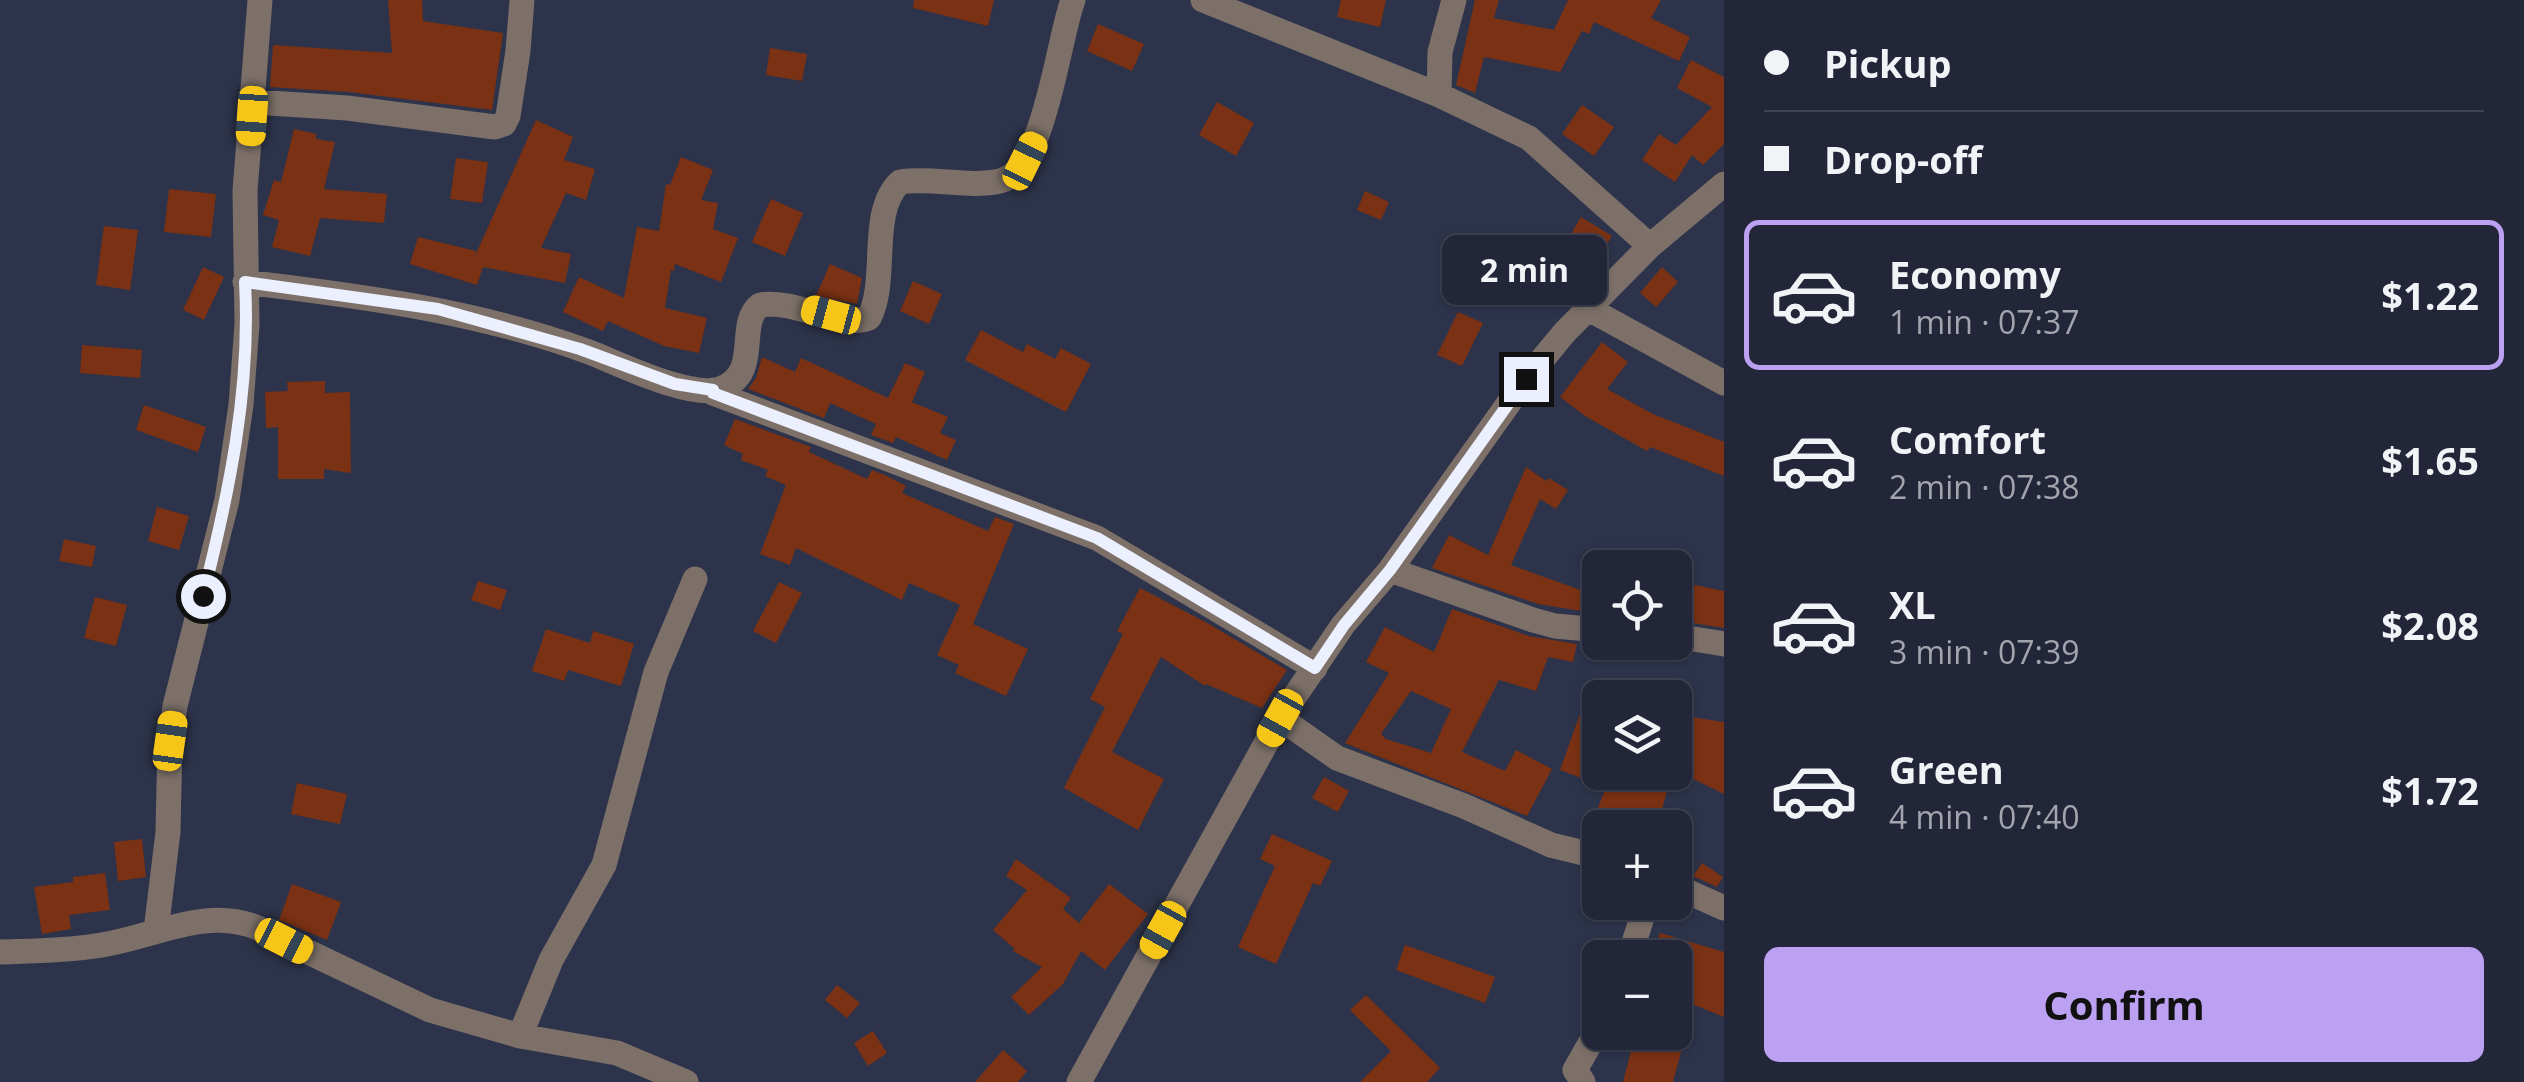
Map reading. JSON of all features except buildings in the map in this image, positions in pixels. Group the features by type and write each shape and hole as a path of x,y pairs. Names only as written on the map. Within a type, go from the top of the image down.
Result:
{"street":[{"path":"156,931 168,832 170,741 175,706 227,500 241,405 247,324 245,191 260,0"},
{"path":"254,102 347,108 495,128 504,124 518,52 522,0"},
{"path":"245,282 438,309 580,349 675,384 713,390 733,382 742,370 747,358 749,322 760,305 790,305 853,321 869,318 876,298 886,204 900,182 990,182 1012,176 1019,169 1043,118 1063,25 1073,0"},
{"path":"1203,0 1439,95 1529,138 1650,246"},
{"path":"1439,95 1440,52 1454,0"},
{"path":"1079,1082 1280,718 1344,625 1390,570 1526,379 1587,308 1650,246 1724,184"},
{"path":"1587,308 1724,383"},
{"path":"713,390 1097,538 1315,668"},
{"path":"1390,570 1533,620 1582,628"},
{"path":"520,1036 551,960 604,865 656,672 695,579"},
{"path":"1692,639 1724,644"},
{"path":"1280,718 1337,758 1464,806 1551,845 1582,852"},
{"path":"1692,894 1724,908"},
{"path":"0,952 95,946 210,920 245,922 430,1010 520,1036 617,1053 686,1082"},
{"path":"1583,1082 1576,1070 1587,1050"}],"route":[{"path":"203,596 227,500 241,405 247,324 245,282 438,309 580,349 675,384 713,390 1097,538 1315,668 1526,379"}]}
